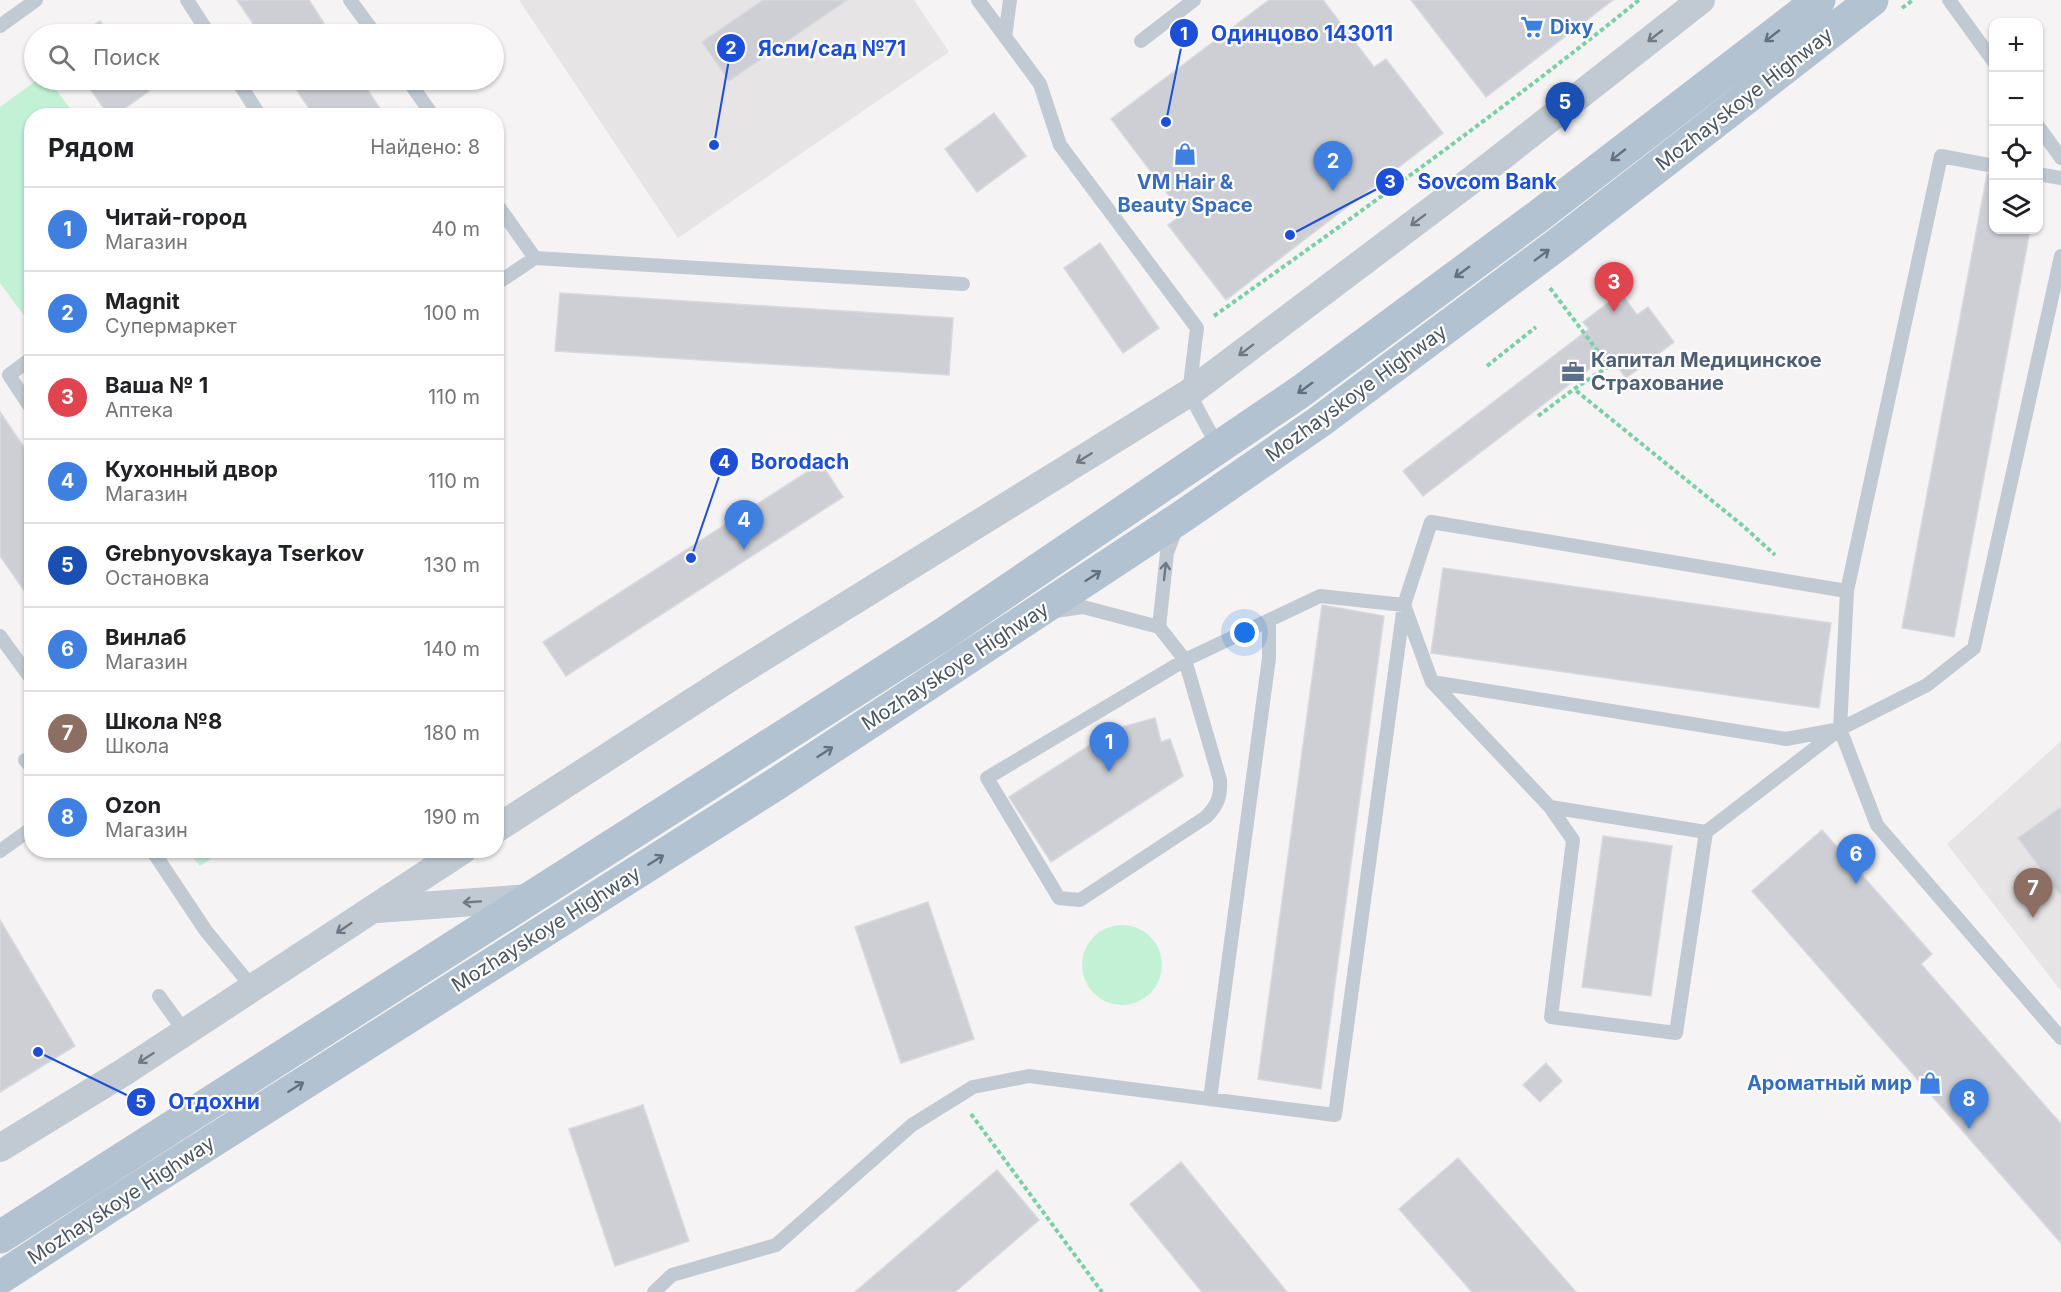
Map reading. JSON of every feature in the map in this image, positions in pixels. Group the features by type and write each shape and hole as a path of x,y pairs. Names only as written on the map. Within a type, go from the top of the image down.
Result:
{"main road":[{"name":"Mozhayskoye Highway","path":"0,1237 945,633 1300,392 1527,224 1819,0"},
{"name":"Mozhayskoye Highway","path":"0,1278 776,784 1180,518 1319,422 1548,251 1872,0"}],"street":[{"path":"504,824 731,677 1189,393 1477,176 1701,0"},
{"path":"0,1148 185,1032 451,858"},
{"path":"373,909 531,898"}],"lane":[{"path":"0,26 36,0"},
{"path":"187,0 203,24"},
{"path":"350,0 368,24"},
{"path":"978,0 1040,84 1060,145 1197,328 1189,393 1218,447"},
{"path":"1005,37 1010,0"},
{"path":"1141,40 1194,0"},
{"path":"1949,0 1989,55"},
{"path":"243,90 255,108"},
{"path":"415,90 427,108"},
{"path":"2043,133 2061,158"},
{"path":"1989,165 1941,156 1847,591 1840,729 1877,825 2061,1038"},
{"path":"2043,175 2061,178"},
{"path":"504,214 536,258"},
{"path":"1404,605 1432,682 1550,807 1573,840 1551,1017 1676,1033 1706,832 1840,729 1927,685 1974,648 2061,256"},
{"path":"504,279 536,258 963,284"},
{"path":"24,361 4,370 24,399"},
{"path":"1159,627 1167,553 1180,518"},
{"path":"654,1292 672,1275 776,1245 912,1125 973,1087 1029,1076 1335,1115 1404,605 1431,522 1847,591"},
{"path":"1036,613 1083,607 1159,627 1185,660 1220,780 1221,794 1216,807 1206,817 1080,900 1059,898 987,778 1185,660 1320,596 1404,605"},
{"path":"1210,1099 1269,658 1269,620"},
{"path":"0,636 24,669"},
{"path":"1432,682 1786,739 1840,729"},
{"path":"1550,807 1706,832"},
{"path":"0,851 24,834"},
{"path":"157,858 206,931 253,988"},
{"path":"159,996 185,1032"}],"path":[{"path":"1197,328 1424,166 1639,0"},
{"path":"1424,166 1425,172"},
{"path":"1538,416 1574,388 1609,366 1548,285"},
{"path":"1487,366 1536,327"},
{"path":"1574,388 1742,525 1806,584"},
{"path":"957,1097 1102,1292"}],"shaded area":[{"path":"519,0 914,0 949,52 678,238"},
{"path":"2061,741 2061,991 1947,844"}],"green space":[{"path":"24,89 56,90 70,108 24,108 24,316 0,283 0,107"},
{"path":"194,858 212,858 200,866"},
{"path":"1114,925 1130,925 1151,936 1162,957 1162,973 1151,994 1130,1005 1114,1005 1100,999 1088,987 1082,973 1082,957 1088,943 1100,931"}],"building":[{"path":"237,0 309,0 325,24 253,24"},
{"path":"763,0 847,0 729,81 702,42"},
{"path":"1269,0 1323,0 1374,67 1386,59 1443,133 1226,300 1168,225 1183,214 1111,119"},
{"path":"1411,0 1613,0 1486,97"},
{"path":"91,90 149,91 125,108 103,108"},
{"path":"297,90 368,90 380,108 309,108"},
{"path":"994,113 1026,156 977,192 945,149"},
{"path":"1987,174 1989,174 1989,234 2029,234 1954,637 1902,628"},
{"path":"1100,243 1159,328 1123,353 1064,268"},
{"path":"560,293 953,318 949,375 555,351"},
{"path":"1621,293 1637,315 1648,307 1674,342 1626,378 1608,355 1423,496 1403,471 1589,329 1583,322"},
{"path":"0,412 24,447 24,590 0,556"},
{"path":"821,463 843,497 566,676 543,642"},
{"path":"1443,568 1831,623 1819,708 1431,653"},
{"path":"1322,605 1384,616 1321,1089 1258,1079"},
{"path":"1155,718 1161,742 1170,739 1183,776 1051,862 1009,797 1115,729"},
{"path":"2061,807 2061,896 2018,838"},
{"path":"1822,830 1932,954 1921,964 2061,1124 2061,1243 1752,891"},
{"path":"1603,836 1672,846 1651,996 1582,987"},
{"path":"928,902 974,1039 901,1063 855,927"},
{"path":"0,920 75,1046 0,1092"},
{"path":"1546,1063 1562,1081 1540,1102 1523,1085"},
{"path":"643,1105 689,1241 615,1266 569,1129"},
{"path":"1458,1158 1576,1292 1472,1292 1399,1209"},
{"path":"1181,1162 1287,1292 1202,1292 1130,1204"},
{"path":"997,1170 1039,1220 955,1292 855,1292"}],"place":[{"name":"Dixy","path":"1532,27"},
{"name":"Одинцово 143011","path":"1166,122"},
{"name":"Grebnyovskaya Tserkov","path":"1565,132"},
{"name":"Ясли/сад №71","path":"714,145"},
{"name":"VM Hair & Beauty Space","path":"1185,154"},
{"name":"Magnit","path":"1333,191"},
{"name":"Sovcom Bank","path":"1290,235"},
{"name":"Ваша № 1","path":"1614,312"},
{"name":"Капитал Медицинское Страхование","path":"1573,372"},
{"name":"Кухонный двор","path":"744,550"},
{"name":"Borodach","path":"691,558"},
{"name":"Читай-город","path":"1109,772"},
{"name":"Винлаб","path":"1856,884"},
{"name":"Школа №8","path":"2033,918"},
{"name":"Отдохни","path":"38,1052"},
{"name":"Ароматный мир","path":"1930,1083"},
{"name":"Ozon","path":"1969,1129"}]}
